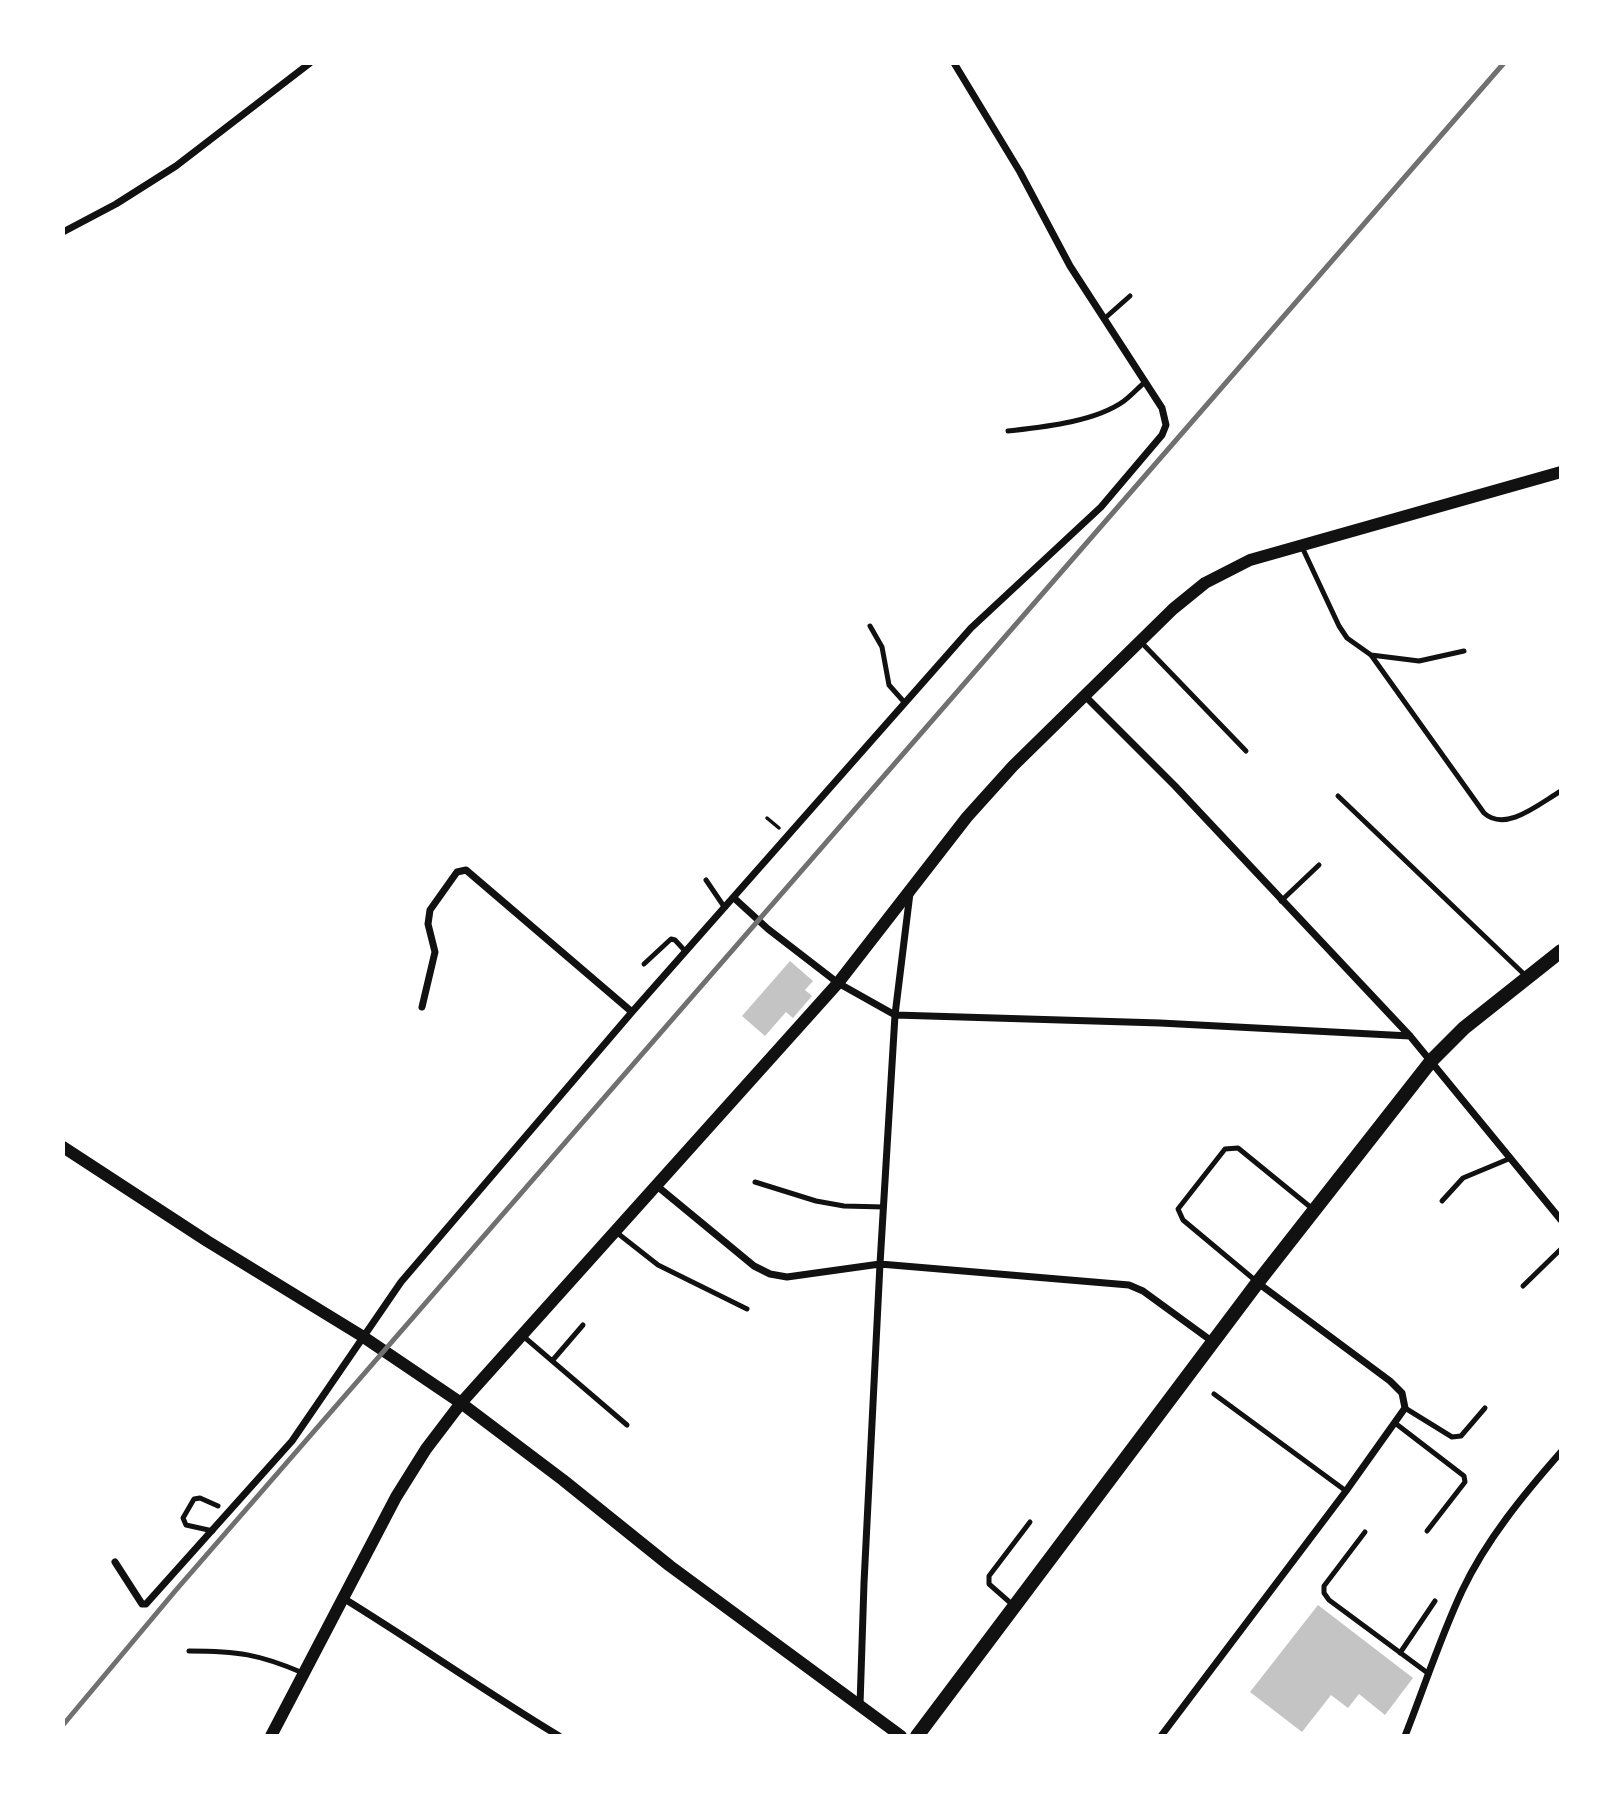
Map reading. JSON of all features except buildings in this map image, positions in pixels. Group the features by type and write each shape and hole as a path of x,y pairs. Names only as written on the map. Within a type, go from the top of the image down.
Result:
{"main road":[{"path":"917,1736 1258,1282 1432,1060 1464,1028 1561,951"}],"street":[{"path":"63,232 116,204 176,166 310,63"},
{"path":"115,1562 142,1604 146,1604 292,1441 362,1336 404,1279 632,1012 976,623 1101,507 1156,445 1166,425 1165,416 1070,267 1020,172 954,63"},
{"path":"271,1736 342,1598 420,1459 461,1403 838,983 967,817 1084,695 1173,609 1205,583 1250,560 1561,472"},
{"path":"1084,695 1175,786 1432,1060 1561,1220"},
{"path":"422,1007 435,952 428,924 430,910 457,872 466,870 632,1012"},
{"path":"860,1705 880,1264 895,1015 911,888"},
{"path":"734,898 768,929 838,983 895,1015 1160,1023 1410,1036"},
{"path":"63,1147 207,1241 362,1336 461,1403 670,1566 901,1736"},
{"path":"657,1186 754,1266 770,1274 787,1277 880,1264 1129,1285 1143,1291 1213,1342"},
{"path":"1161,1736 1346,1491 1405,1408 1402,1393 1391,1381 1258,1282"},
{"path":"1405,1736 1462,1590 1487,1547 1530,1487 1561,1452"},
{"path":"342,1598 421,1645 495,1697 559,1736"}],"lane":[{"path":"1104,320 1130,296"},
{"path":"1007,431 1055,426 1084,418 1123,402 1145,382"},
{"path":"1301,544 1347,638 1371,655 1434,746 1491,820 1503,821 1528,811 1561,791"},
{"path":"870,626 881,647 889,685 905,703"},
{"path":"1140,641 1246,751"},
{"path":"1371,655 1419,661 1464,651"},
{"path":"1338,796 1527,977"},
{"path":"1282,901 1320,865"},
{"path":"706,880 724,908"},
{"path":"643,964 671,939 686,952"},
{"path":"1258,1282 1183,1220 1178,1209 1225,1149 1230,1147 1238,1148 1314,1210"},
{"path":"1442,1201 1464,1178 1511,1158"},
{"path":"755,1182 816,1201 844,1206 884,1207"},
{"path":"616,1232 658,1265 747,1309"},
{"path":"1523,1286 1561,1249"},
{"path":"552,1361 583,1325"},
{"path":"523,1336 627,1425"},
{"path":"1214,1394 1346,1491"},
{"path":"1405,1408 1452,1437 1461,1436 1485,1408"},
{"path":"1395,1423 1464,1476 1465,1482 1427,1531"},
{"path":"213,1531 186,1525 183,1518 194,1499 200,1498 218,1506"},
{"path":"1014,1606 989,1584 989,1576 1030,1522"},
{"path":"1365,1532 1324,1586 1324,1593 1329,1600 1429,1674"},
{"path":"1400,1653 1435,1601"},
{"path":"189,1651 242,1653 269,1658 303,1673"}],"railway":[{"path":"63,1725 176,1590 1504,63"}]}
